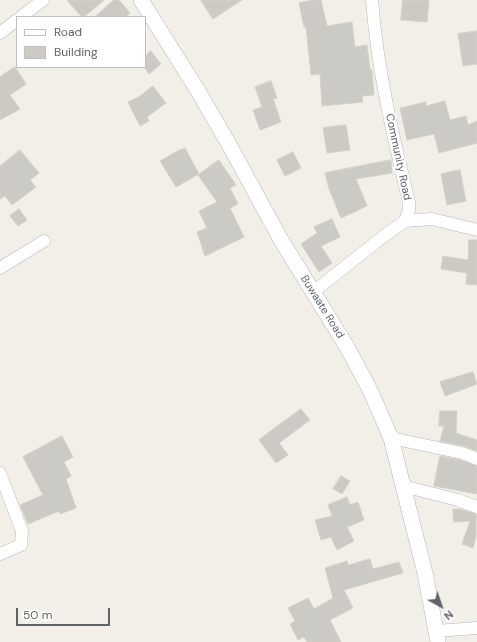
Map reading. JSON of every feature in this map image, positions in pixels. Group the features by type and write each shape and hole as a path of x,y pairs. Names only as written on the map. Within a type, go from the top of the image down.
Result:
{"street":[{"path":"22,16 43,0"},
{"name":"Buwaate Road","path":"141,0 198,91 231,148 280,240 347,347 367,384 390,438 425,573 437,637"},
{"name":"Community Road","path":"372,0 374,29 391,130 409,202 409,210 405,221"},
{"path":"0,33 16,21"},
{"path":"313,292 405,221 432,219 477,230"},
{"path":"0,268 44,241"},
{"path":"390,438 462,453 477,459"},
{"path":"0,473 22,531 21,545 0,554"},
{"path":"403,486 458,500 477,507"},
{"path":"437,637 477,628"}],"building":[{"path":"67,0 104,0 85,16 81,16"},
{"path":"114,0 119,0 130,13 127,16 96,16"},
{"path":"201,0 242,0 213,19"},
{"path":"321,0 327,26 352,22 355,47 367,45 370,70 372,70 374,95 362,96 363,102 322,106 320,74 311,75 306,27 304,27 299,3"},
{"path":"403,0 429,0 427,22 401,20"},
{"path":"477,31 477,64 463,66 458,34"},
{"path":"151,51 161,64 149,74 145,68 146,55"},
{"path":"15,67 26,84 10,95 20,109 0,120 0,77"},
{"path":"271,81 277,98 273,99 281,122 260,130 253,110 262,107 255,87"},
{"path":"153,86 166,103 147,117 149,121 140,126 128,102 140,96"},
{"path":"445,101 450,120 466,116 468,125 477,121 477,143 439,153 434,134 407,140 400,108 426,102 426,106"},
{"path":"346,125 350,150 327,153 323,128"},
{"path":"185,148 199,174 176,187 160,161"},
{"path":"20,150 39,173 30,180 36,187 12,205 5,196 0,199 0,166"},
{"path":"293,152 301,168 285,176 277,160"},
{"path":"219,160 236,185 230,188 238,204 230,208 244,237 205,256 197,232 207,228 199,211 217,202 198,175"},
{"path":"391,160 392,173 356,179 367,206 341,218 329,189 325,173"},
{"path":"460,170 466,201 447,205 441,174"},
{"path":"19,209 27,220 18,226 10,216"},
{"path":"332,219 340,237 321,246 332,263 319,272 301,244 317,233 314,227"},
{"path":"469,240 477,240 477,285 466,284 467,273 441,269 443,256 468,260"},
{"path":"473,372 477,384 445,396 440,382"},
{"path":"301,409 310,420 279,443 288,455 276,463 259,440"},
{"path":"440,411 457,411 456,433 477,440 477,451 464,446 440,441 444,426 439,426"},
{"path":"62,436 73,457 64,462 71,476 66,479 76,508 60,514 59,511 28,524 20,505 43,495 23,457"},
{"path":"440,456 460,460 477,466 477,494 434,486"},
{"path":"341,476 350,481 342,494 333,489"},
{"path":"347,497 350,505 358,502 364,520 347,527 354,541 337,550 331,537 321,540 315,520 332,516 328,505"},
{"path":"453,509 460,509 476,514 476,537 473,548 462,544 470,521 454,522"},
{"path":"370,559 373,569 399,562 403,573 344,590 353,608 330,620 341,642 307,642 304,637 298,640 290,624 295,621 288,608 308,598 314,609 333,598 325,568 347,561 348,565"}]}
